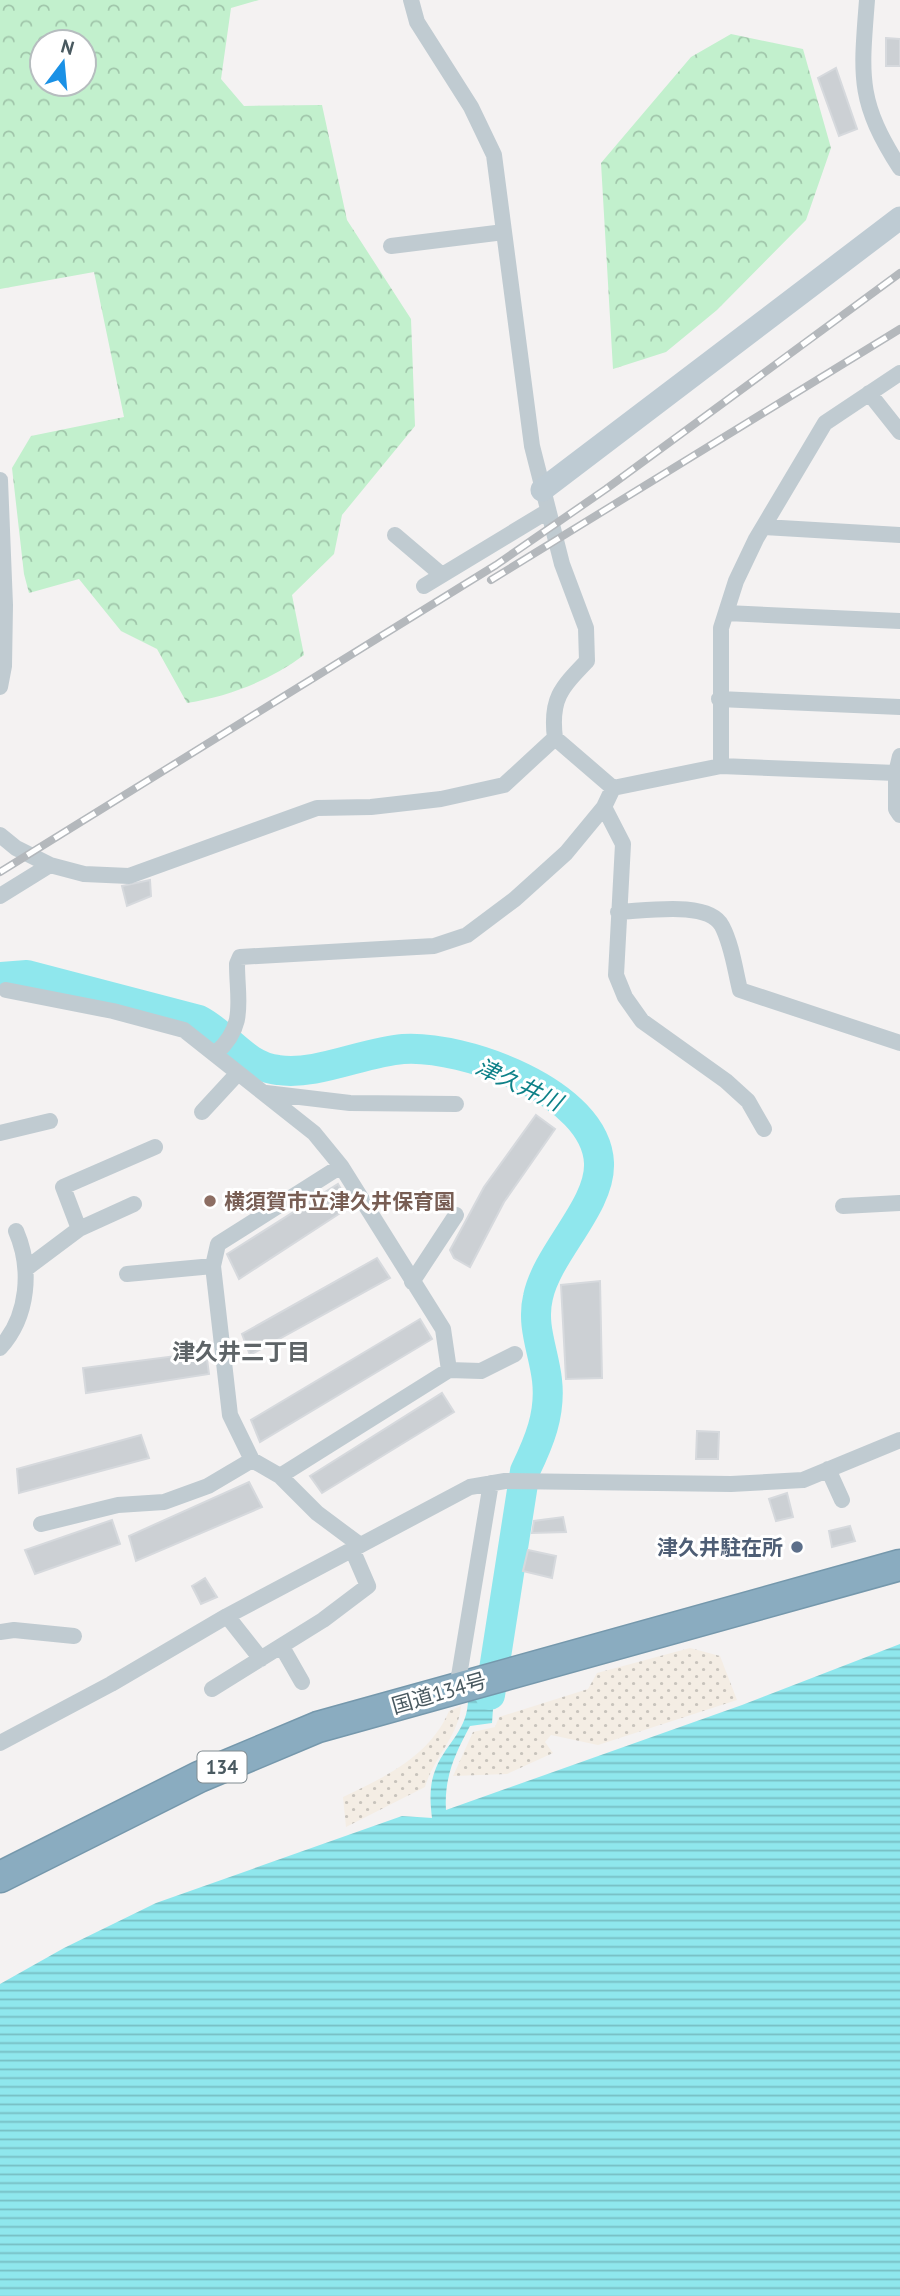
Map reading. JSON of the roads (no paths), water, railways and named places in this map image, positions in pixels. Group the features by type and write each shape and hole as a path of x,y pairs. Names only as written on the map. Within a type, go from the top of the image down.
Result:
{"highway":[{"name":"国道134号","path":"0,1877 199,1777 306,1732 511,1672 900,1565"}],"street":[{"path":"411,0 416,22 471,107 494,155 532,446 562,564 586,628 588,647 587,661 556,698 552,715 555,738 612,788"},
{"path":"867,0 865,95 876,129 900,168"},
{"path":"424,586 545,501 900,218"},
{"path":"391,246 504,232"},
{"path":"721,766 721,628 736,581 764,527 825,423 900,373"},
{"path":"869,393 900,432"},
{"path":"0,480 5,605 0,687"},
{"path":"764,527 900,535"},
{"path":"395,535 442,575"},
{"path":"726,612 900,621"},
{"path":"719,699 900,707"},
{"path":"0,835 16,848 50,865 84,874 129,876 317,808 371,807 455,797 491,789 515,778 555,738"},
{"path":"900,757 896,773 895,809 900,815"},
{"path":"612,788 721,766 896,773"},
{"path":"218,1051 234,1034 239,1020 237,964 240,957 434,946 467,935 514,899 566,853 604,807 612,788"},
{"path":"604,807 623,844 616,975 625,997 642,1021 740,1095 764,1129"},
{"path":"0,896 50,865"},
{"path":"618,912 686,909 709,912 722,925 740,990 900,1042"},
{"path":"2,987 184,1030 218,1051 238,1073 314,1133 341,1166 443,1329 449,1370"},
{"path":"202,1112 238,1073"},
{"path":"266,1093 350,1103 456,1104"},
{"path":"0,1133 50,1121"},
{"path":"79,1230 63,1187 155,1147"},
{"path":"212,1689 282,1647 368,1586 356,1547 280,1476 251,1460 230,1415 214,1266 218,1244 341,1166"},
{"path":"843,1206 900,1203"},
{"path":"27,1268 79,1230 134,1204"},
{"path":"412,1282 456,1215"},
{"path":"0,1348 20,1315 27,1268 24,1250 16,1231"},
{"path":"127,1274 214,1266"},
{"path":"280,1476 449,1370 481,1371 514,1354"},
{"path":"0,1743 111,1684 227,1616 452,1495 498,1482 731,1484 803,1480 900,1440"},
{"path":"41,1524 118,1505 164,1503 208,1486 251,1460"},
{"path":"828,1469 842,1500"},
{"path":"457,1688 498,1482"},
{"path":"227,1616 261,1659"},
{"path":"0,1632 14,1630 74,1636"},
{"path":"282,1647 302,1682"}],"water":[{"path":"900,1644 900,2296 0,2296 0,1984 64,1948 156,1903 402,1816 432,1818 432,1780 465,1719 468,1699 494,1695 492,1723 470,1726 452,1766 447,1787 446,1810 742,1705"}],"waterway":[{"name":"津久井川","path":"0,977 27,975 199,1020 255,1063 278,1070 308,1070 403,1049 459,1055 523,1078 552,1095 576,1115 592,1138 599,1163 592,1196 543,1280 538,1297 536,1318 547,1380 547,1404 539,1438 525,1471 490,1695"}],"railway":[{"path":"0,872 496,565 606,489 900,273"},
{"path":"491,580 900,329"}],"place":[{"name":"横須賀市立津久井保育園","path":"210,1201"},
{"name":"津久井駐在所","path":"797,1547"}],"district":[{"name":"津久井二丁目","path":"241,1351"}]}
